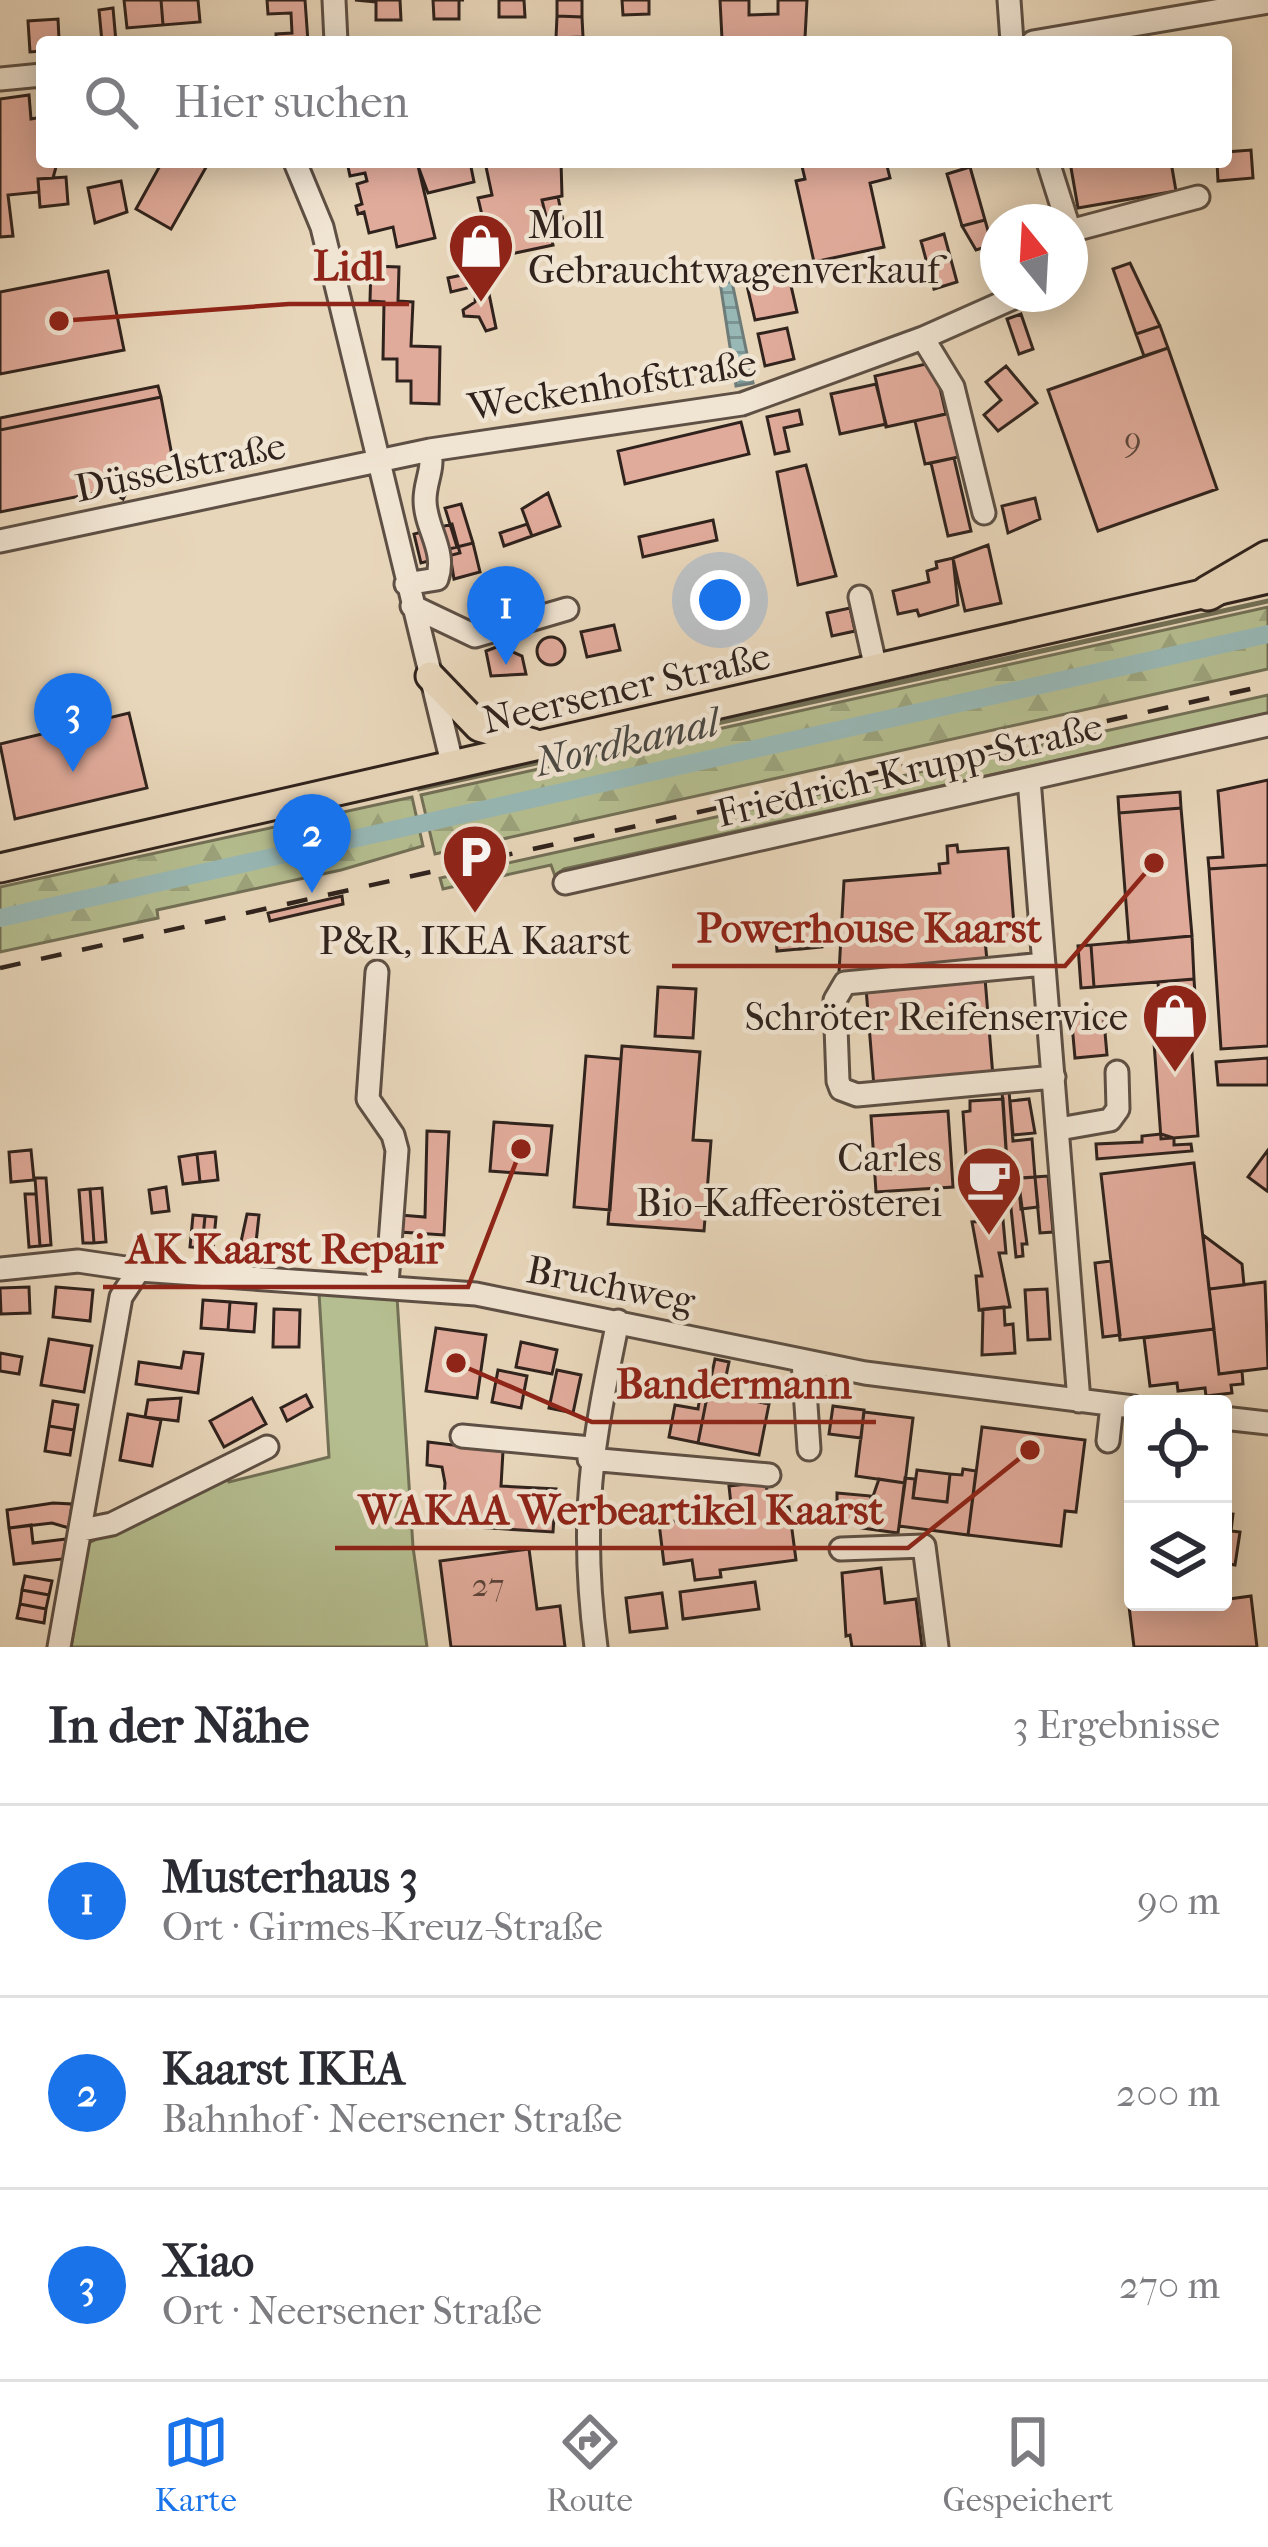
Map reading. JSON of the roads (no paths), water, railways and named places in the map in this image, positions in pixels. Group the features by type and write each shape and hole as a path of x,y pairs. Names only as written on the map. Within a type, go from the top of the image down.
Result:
{"highway":[{"path":"1208,592 1268,558"}],"main road":[{"name":"Neersener Straße","path":"0,868 1268,579"},
{"path":"430,676 479,727 495,736 549,745"}],"street":[{"path":"334,0 336,36"},
{"path":"1009,0 1012,36"},
{"path":"1068,36 1268,2"},
{"path":"0,79 36,76"},
{"path":"297,168 322,227 453,766"},
{"path":"1050,168 1061,204"},
{"path":"1088,226 1198,197"},
{"name":"Weckenhofstraße","path":"375,460 742,404 982,312"},
{"path":"923,338 953,387 984,513"},
{"path":"406,584 436,579 442,566 424,501 434,468 430,450"},
{"name":"Düsselstraße","path":"0,541 375,460"},
{"path":"387,508 424,501"},
{"path":"860,597 876,669"},
{"path":"412,606 475,636 567,609"},
{"name":"Friedrich-Krupp-Straße","path":"566,883 1268,725"},
{"path":"1029,779 1079,1401"},
{"path":"1044,964 845,982 836,1000 838,1081 841,1089 857,1095 1054,1077"},
{"path":"377,972 368,1099 397,1150 388,1284"},
{"path":"1059,1129 1110,1120 1118,1109 1117,1072"},
{"name":"Bruchweg","path":"0,1269 77,1261 139,1270 388,1284 618,1321 803,1361 1122,1406"},
{"path":"59,1647 121,1297 139,1270"},
{"path":"596,1647 586,1554 590,1454 618,1321"},
{"path":"803,1361 809,1448"},
{"path":"1108,1441 1122,1406"},
{"path":"1232,1419 1268,1424"},
{"path":"462,1436 769,1475"},
{"path":"82,1530 112,1524 267,1447"},
{"path":"841,1549 924,1546 937,1647"}],"water":[{"path":"720,282 732,282 753,383 736,386"}],"waterway":[{"name":"Nordkanal","path":"0,918 1268,634"}],"railway":[{"path":"0,968 1268,685"}],"place":[{"name":"Moll Gebrauchtwagenverkauf","path":"481,305"},
{"name":"Lidl","path":"59,321"},
{"name":"Musterhaus 3","path":"506,665"},
{"name":"Xiao","path":"73,772"},
{"name":"Powerhouse Kaarst","path":"1154,863"},
{"name":"Kaarst IKEA","path":"312,893"},
{"name":"P&R, IKEA Kaarst","path":"475,916"},
{"name":"Schröter Reifenservice","path":"1175,1075"},
{"name":"AK Kaarst Repair","path":"521,1149"},
{"name":"Carles Bio-Kaffeerösterei","path":"989,1238"},
{"name":"Bandermann","path":"456,1363"},
{"name":"WAKAA Werbeartikel Kaarst","path":"1030,1450"}]}
